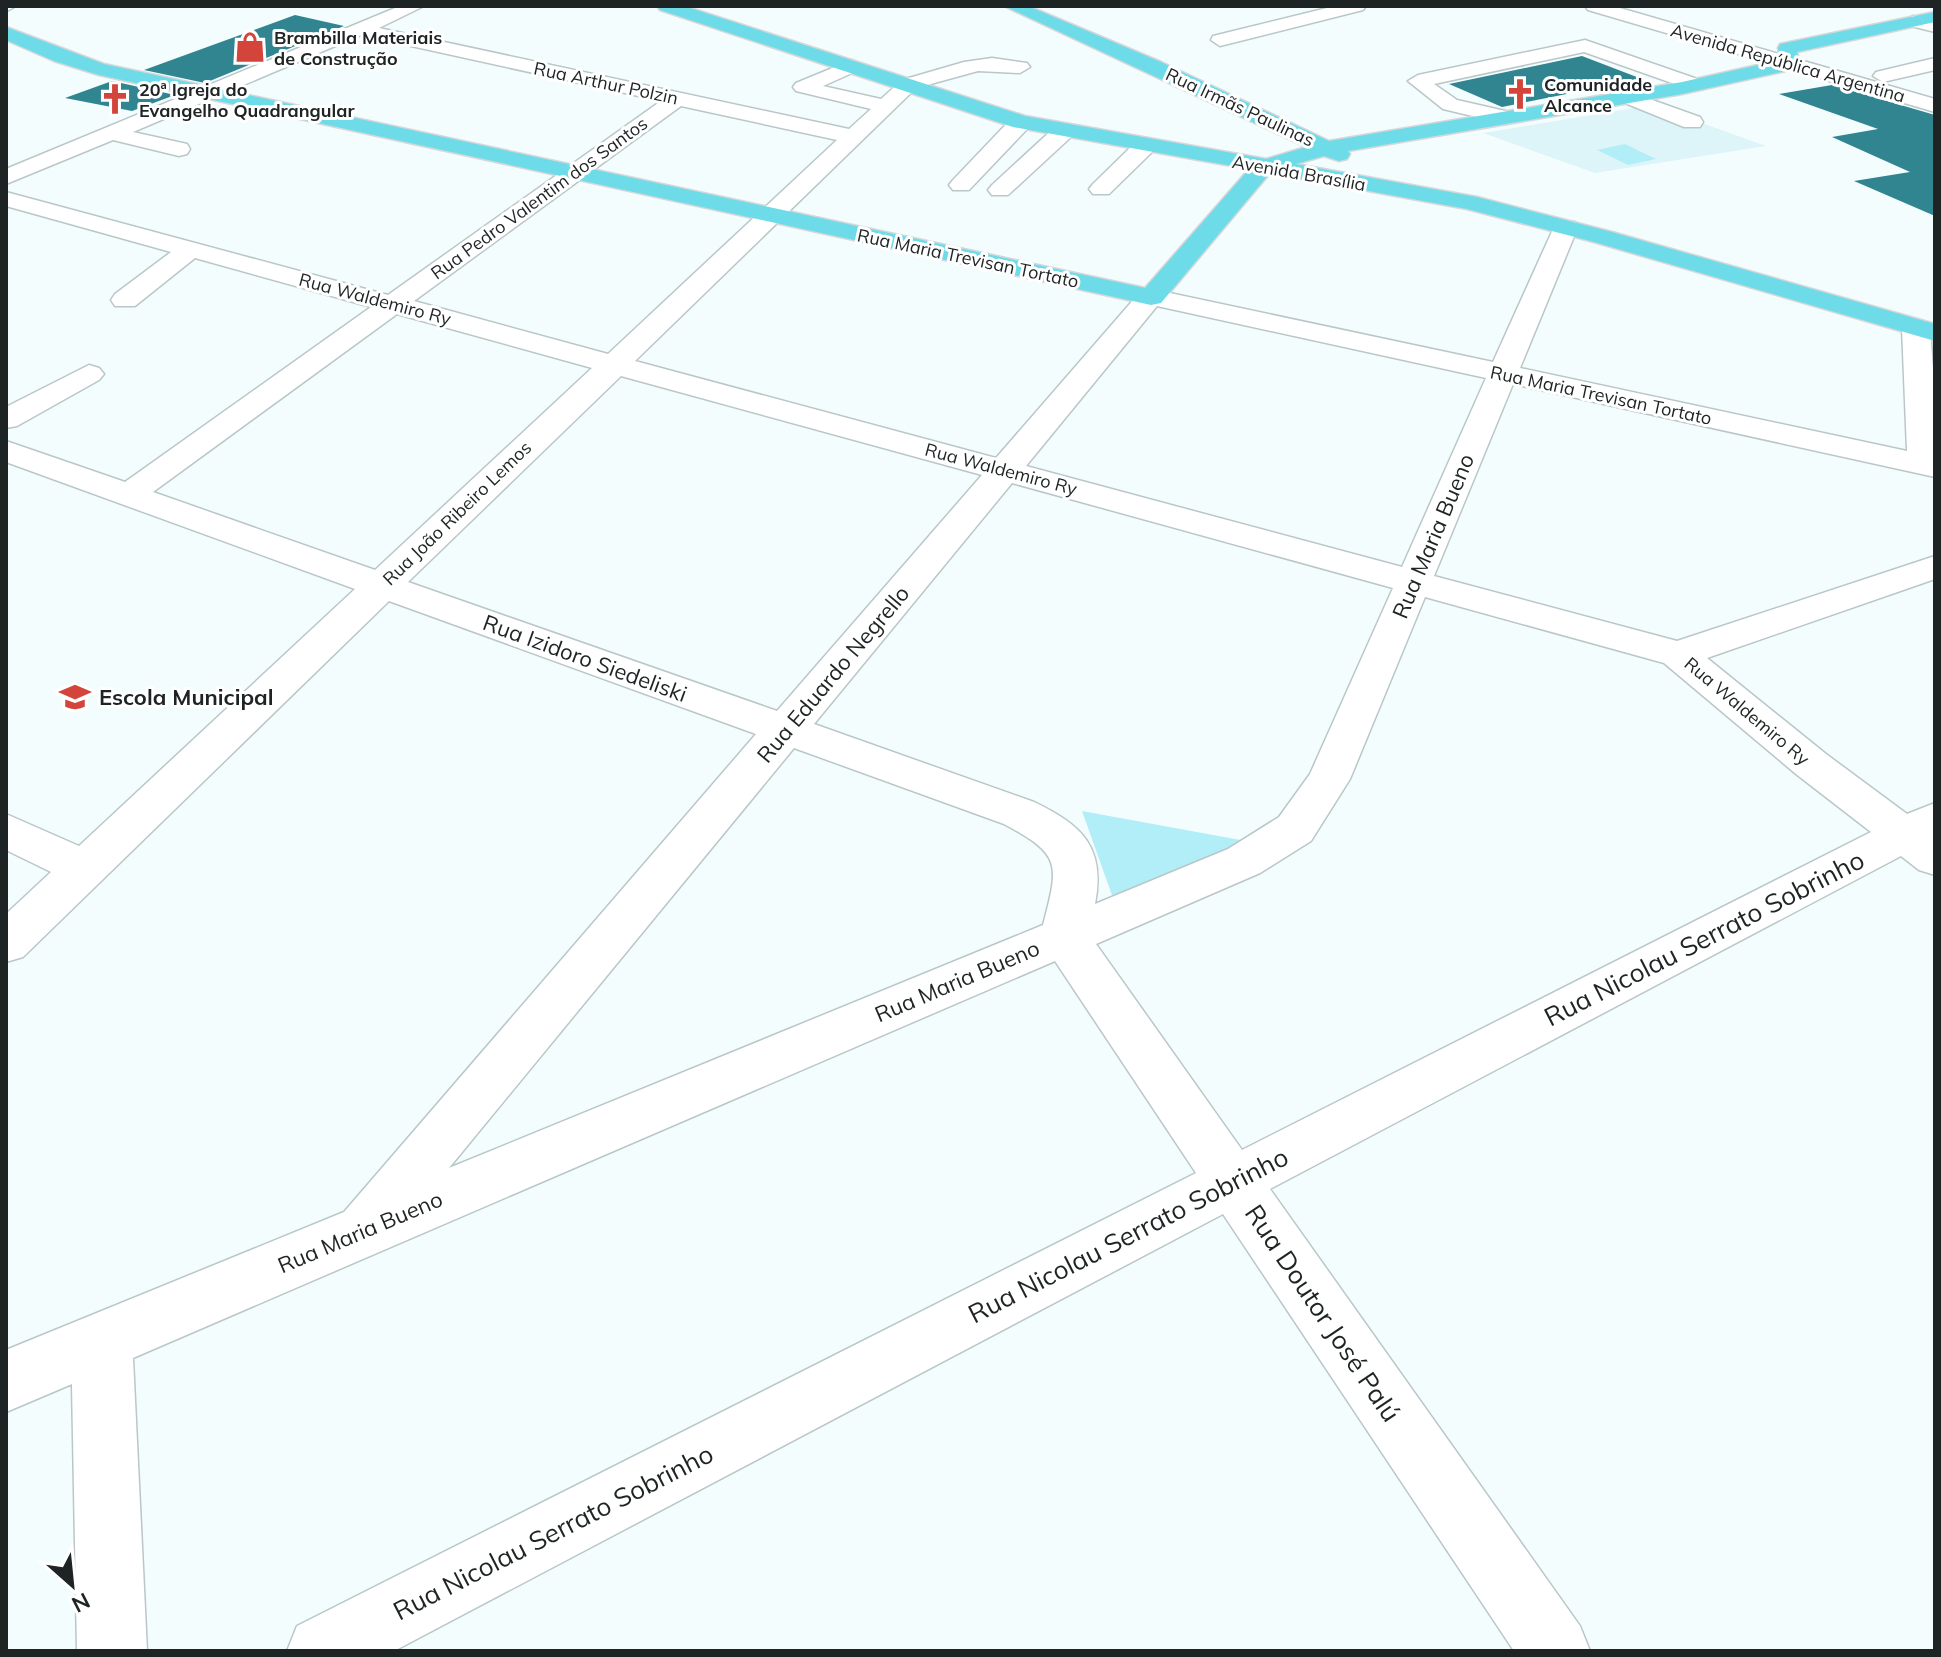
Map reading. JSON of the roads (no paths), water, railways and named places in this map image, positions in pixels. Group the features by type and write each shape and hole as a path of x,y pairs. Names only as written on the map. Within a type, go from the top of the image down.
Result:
{"main road":[{"name":"Avenida Brasília","path":"666,6 852,66 893,89 1021,122 1063,132 1469,202 1925,330"},
{"name":"Rua Irmãs Paulinas","path":"1013,6 1154,66 1400,180 1469,202"},
{"path":"1263,167 1326,148 1689,86 1935,17"},
{"name":"Rua Maria Trevisan Tortato","path":"6,33 77,64 1151,297"},
{"name":"Rua Eduardo Negrello","path":"1151,297 1263,167"}],"street":[{"path":"6,177 415,6"},
{"path":"1220,40 1357,6"},
{"name":"Avenida República Argentina","path":"1594,6 1666,31 1883,76 1935,91"},
{"path":"1619,6 1935,98"},
{"name":"Avenida República Argentina","path":"1641,6 1935,106"},
{"path":"1913,21 1935,27"},
{"name":"Rua Arthur Polzin","path":"359,29 854,137"},
{"path":"1506,118 1450,105 1418,81 1666,31 1731,57 1654,73"},
{"path":"1585,46 1689,86"},
{"path":"852,66 803,87 893,89 984,63 1004,62 1020,67"},
{"path":"1883,76 1935,64"},
{"path":"829,75 893,89"},
{"name":"Rua João Ribeiro Lemos","path":"6,943 854,137 893,89"},
{"path":"1627,97 1692,122"},
{"name":"Rua Pedro Valentim dos Santos","path":"128,495 677,99"},
{"path":"1449,127 1450,105"},
{"path":"961,185 1021,122"},
{"path":"1000,190 1063,132"},
{"path":"110,133 179,149"},
{"path":"1101,189 1145,146"},
{"name":"Rua Waldemiro Ry","path":"6,199 192,262 223,258 1678,654 1811,764 1925,837"},
{"name":"Rua Maria Bueno","path":"6,1381 1244,861 1295,829 1329,779 1566,227"},
{"path":"125,300 192,262"},
{"name":"Rua Maria Trevisan Tortato","path":"1151,297 1930,466"},
{"name":"Rua Eduardo Negrello","path":"362,1231 1151,297"},
{"path":"1925,330 1930,466"},
{"path":"6,419 89,374"},
{"name":"Rua Izidoro Siedeliski","path":"6,451 1045,825 1065,840 1076,858 1078,876 1064,936"},
{"path":"1678,654 1935,567"},
{"path":"6,830 84,869"},
{"name":"Rua Nicolau Serrato Sobrinho","path":"322,1651 1232,1181 1925,837"},
{"name":"Rua Doutor José Palú","path":"1064,936 1555,1651"},
{"path":"102,1341 112,1651"}],"place":[{"name":"Brambilla Materiais de Construção","path":"250,47"},
{"name":"Comunidade Alcance","path":"1520,94"},
{"name":"20ª Igreja do Evangelho Quadrangular","path":"115,99"},
{"name":"Escola Municipal","path":"75,697"}]}
